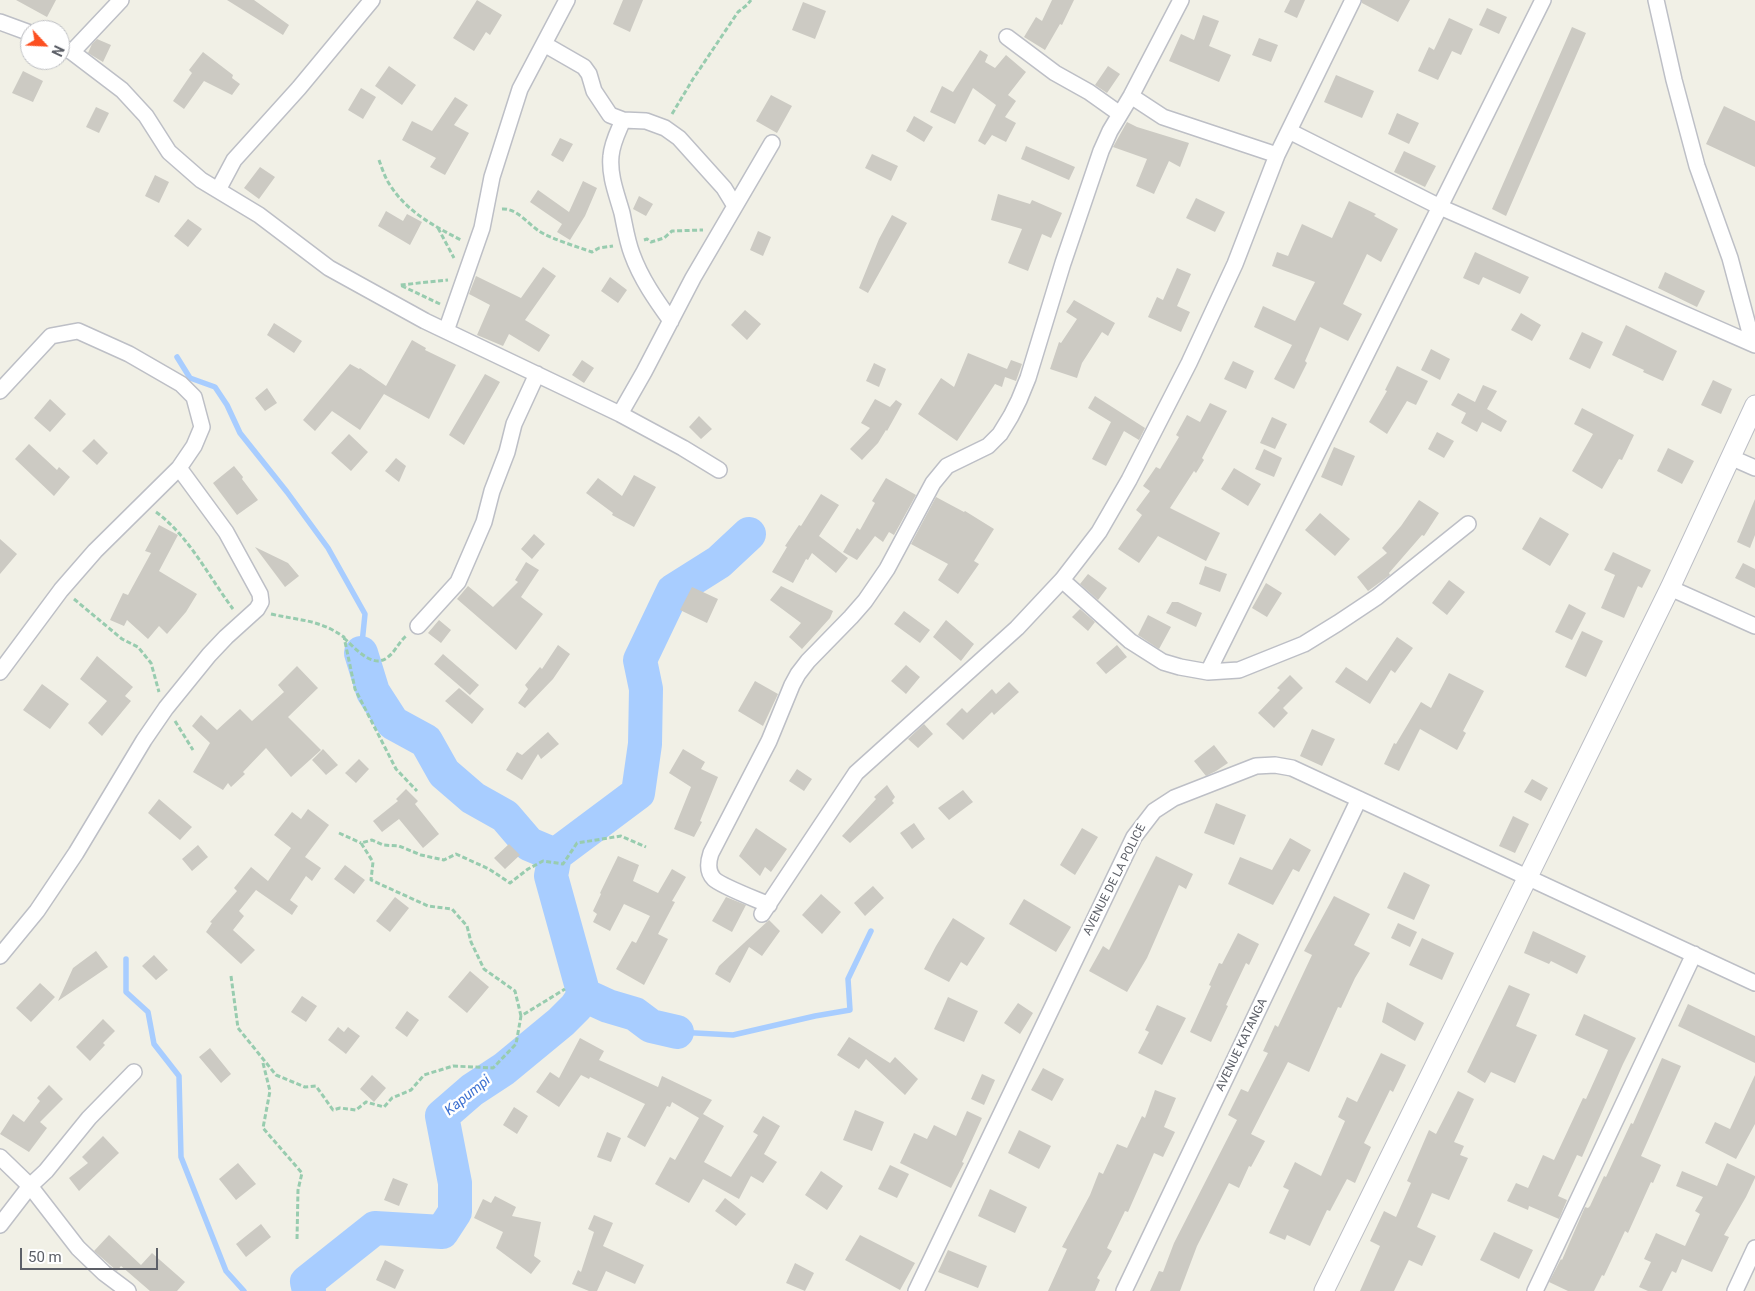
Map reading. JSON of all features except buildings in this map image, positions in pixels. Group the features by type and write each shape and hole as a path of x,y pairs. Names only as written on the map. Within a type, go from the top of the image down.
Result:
{"street":[{"path":"70,45 121,0"},
{"path":"218,190 234,160 299,88 372,0"},
{"path":"446,332 482,228 492,177 520,89 566,0"},
{"path":"1181,0 1131,96 1110,131 1092,176 1063,263 1028,378 1011,416 1000,434 988,446 962,457 947,466 933,483 887,569 865,601 798,674 769,741 711,853 708,861 711,875 715,881 766,909 856,773 1017,628 1062,580 1099,532 1189,363 1235,264 1277,155 1353,0"},
{"path":"1208,672 1543,0"},
{"path":"1656,0 1674,80 1697,166 1730,258 1754,344"},
{"path":"0,22 20,29"},
{"path":"1008,37 1055,73 1089,92 1120,114"},
{"path":"544,44 584,67 589,74 594,91 601,104 610,115 622,120 646,121 665,128 680,138 724,188 735,206"},
{"path":"70,52 122,90 146,116 169,152 201,180 259,215 329,268 446,332 620,414 719,470"},
{"path":"1131,96 1163,117 1277,155"},
{"path":"622,120 613,145 611,174 629,244 640,273 671,321"},
{"path":"1289,131 1440,207 1754,344"},
{"path":"620,414 693,278 772,143"},
{"path":"0,391 51,336 78,331 129,354 181,384 194,397 202,427 194,446 180,468 94,551 61,590 0,672"},
{"path":"418,626 458,582 484,522 492,491 507,452 514,424 537,374"},
{"path":"1324,1291 1670,588 1755,405"},
{"path":"1730,457 1755,468"},
{"path":"0,956 37,911 166,708 210,655 257,609 261,602 260,594 226,532 180,468"},
{"path":"1062,580 1130,641 1163,662 1208,672 1239,670 1304,644 1378,596 1468,524"},
{"path":"1670,588 1755,626"},
{"name":"AVENUE DE LA POLICE","path":"916,1291 1134,837 1154,811 1174,798 1256,766 1275,765 1292,768 1755,983"},
{"name":"AVENUE KATANGA","path":"1124,1291 1359,799"},
{"path":"1534,1291 1694,954"},
{"path":"0,1225 30,1186 46,1171 89,1118 134,1072"},
{"path":"0,1156 30,1186 78,1248 104,1273 128,1291"},
{"path":"1735,1291 1755,1248"}],"path":[{"path":"665,128 693,79 738,12 747,6 751,0"},
{"path":"379,160 389,184 407,207 438,228 475,248"},
{"path":"438,228 464,278 400,285 453,310"},
{"path":"142,505 157,513 174,528 243,621"},
{"path":"61,590 78,601 122,639 138,647 151,663 156,686 166,708 193,750"},
{"path":"257,609 269,614 322,624 344,637 361,653 374,661 387,659 404,638 418,626"},
{"path":"344,637 355,689 396,769 417,791"},
{"path":"231,976 238,1028 262,1060 276,1075 305,1087 316,1086 333,1110 340,1108 356,1110 366,1102 384,1107 392,1098 410,1090 424,1075 453,1066 493,1068 516,1044 521,1016 515,991 484,969 471,942 467,926 452,910 428,906 371,880 373,862 361,843 339,833"},
{"path":"361,843 372,840 383,845 399,846 421,855 444,860 456,854 488,869 510,883 528,868 543,861 563,864 577,843 621,836 646,847"},
{"path":"521,1016 564,989"},
{"path":"262,1060 270,1090 263,1128 302,1173 298,1190 297,1240"}],"waterway":[{"path":"177,357 190,378 215,387 227,405 240,433 328,548 365,614 361,653"},
{"path":"555,855 638,793 645,744 646,689 640,660 673,591 719,562 749,534"},
{"path":"361,653 373,692 393,723 426,741 444,773 473,798 505,816 529,844 555,855 551,876 584,995"},
{"path":"677,1032 733,1035 850,1010 848,979 871,931"},
{"path":"126,959 126,992 148,1012 154,1044 179,1076 181,1157 226,1271 244,1291"},
{"name":"Kapumpi","path":"309,1291 307,1282 375,1228 442,1232 455,1212 455,1183 442,1116 472,1090 504,1069 561,1022 576,1007 584,995 608,1006 635,1014 651,1026 677,1032"}]}
